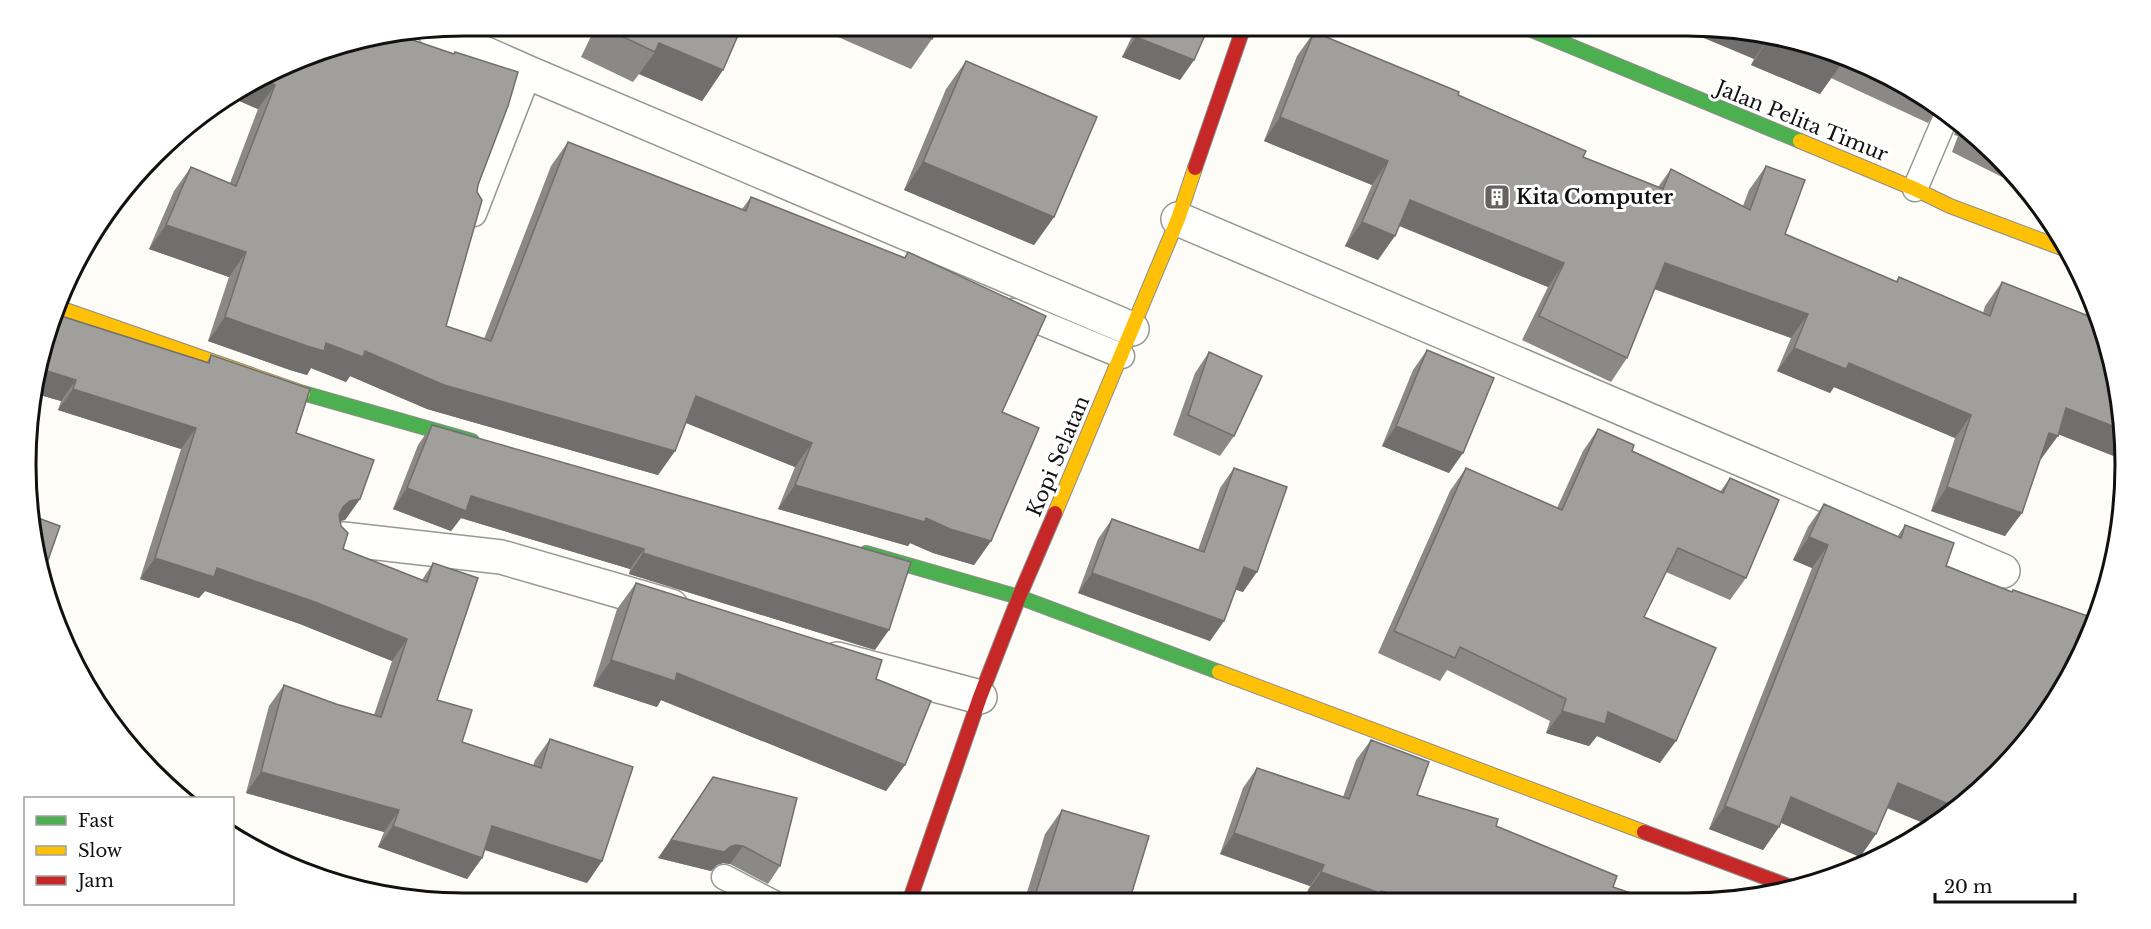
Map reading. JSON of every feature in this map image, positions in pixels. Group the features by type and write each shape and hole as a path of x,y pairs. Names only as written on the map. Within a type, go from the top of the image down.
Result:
{"street":[{"name":"Kopi Selatan","path":"912,893 980,697 1019,597 1178,219 1242,36"},
{"name":"Jalan Pelita Timur","path":"1546,36 1915,189 1950,206 2055,246"},
{"path":"447,37 1127,342"},
{"path":"1178,219 2003,571"},
{"path":"66,310 284,388 480,443"},
{"path":"343,539 501,557 697,615"},
{"path":"858,551 1019,597 1779,883"},
{"path":"811,650 868,668 980,697"}],"lane":[{"path":"474,214 529,73"},
{"path":"1915,189 1943,122"},
{"path":"995,304 1127,342"},
{"path":"724,877 755,893"}],"building":[{"path":"621,36 738,36 723,70 659,43 655,52"},
{"path":"1137,36 1205,36 1194,60"},
{"path":"1312,36 1324,36 1459,92 1458,95 1586,151 1583,157 1663,189 1671,169 1750,210 1766,166 1805,180 1785,234 1897,282 1899,277 1990,316 2002,282 2088,316 2107,381 2113,426 2066,408 2058,436 2049,433 2022,513 1947,487 1971,415 1849,363 1846,369 1794,348 1808,314 1665,263 1627,358 1539,316 1564,263 1410,200 1395,236 1362,222 1388,161 1280,117"},
{"path":"412,40 518,72 508,106 478,185 477,192 482,200 446,326 491,341 568,142 746,211 751,197 905,258 908,252 1046,316 1002,412 1039,428 991,541 950,529 926,518 925,522 795,485 812,443 696,396 675,451 444,385 365,351 363,357 326,343 324,351 225,317 246,252 166,225 191,167 236,186 275,85 270,83 327,59 381,44"},
{"path":"966,61 1097,117 1054,217 923,162"},
{"path":"63,317 209,363 211,355 310,389 296,433 374,460 360,499 350,501 339,515 341,526 348,533 343,549 427,582 433,563 478,578 437,700 472,710 462,742 541,768 550,739 633,767 602,861 492,826 482,858 393,826 399,810 261,772 284,685 381,717 407,639 315,602 217,568 214,577 155,558 196,428 73,389 76,380 47,371"},
{"path":"1427,350 1494,378 1463,453 1396,426"},
{"path":"1209,352 1262,376 1234,436 1188,415"},
{"path":"432,425 911,562 889,630 643,553 644,549 471,496 466,511 407,488"},
{"path":"1598,429 1634,445 1632,451 1723,493 1730,478 1779,500 1746,578 1678,548 1644,617 1716,648 1676,741 1608,712 1605,724 1562,711 1566,699 1460,647 1455,658 1394,631 1466,468 1562,510"},
{"path":"1234,468 1287,487 1257,572 1244,567 1224,621 1092,573 1112,519 1204,552"},
{"path":"1824,504 1901,538 1905,525 1954,543 1946,566 2012,592 2013,590 2087,616 2058,679 2043,703 2009,747 1969,787 1948,804 1898,783 1876,834 1791,797 1779,827 1725,806 1828,545 1809,537"},
{"path":"40,519 60,526 48,562"},
{"path":"636,583 882,660 876,679 931,701 905,765 677,673 675,681 611,660"},
{"path":"1371,740 1429,762 1417,795 1498,819 1496,826 1617,876 1613,887 1631,893 1388,893 1381,891 1380,893 1321,872 1324,865 1234,833 1257,768 1349,799"},
{"path":"713,777 797,798 780,866 743,846 735,845 724,852 671,840"},
{"path":"1062,810 1149,836 1132,893 1036,893"}],"traffic: fast":[{"path":"1546,36 1800,141"},
{"path":"303,393 472,441"},
{"path":"866,553 1019,597 1219,672"}],"traffic: slow":[{"path":"1800,141 1950,206 2055,246"},
{"path":"1055,513 1178,219 1195,168"},
{"path":"66,310 303,393"},
{"path":"1219,672 1644,832"}],"traffic: jam":[{"path":"1195,168 1241,36"},
{"path":"912,893 980,697 1055,513"},
{"path":"1644,832 1779,883"}],"place":[{"name":"Kita Computer","path":"1497,197"}]}
